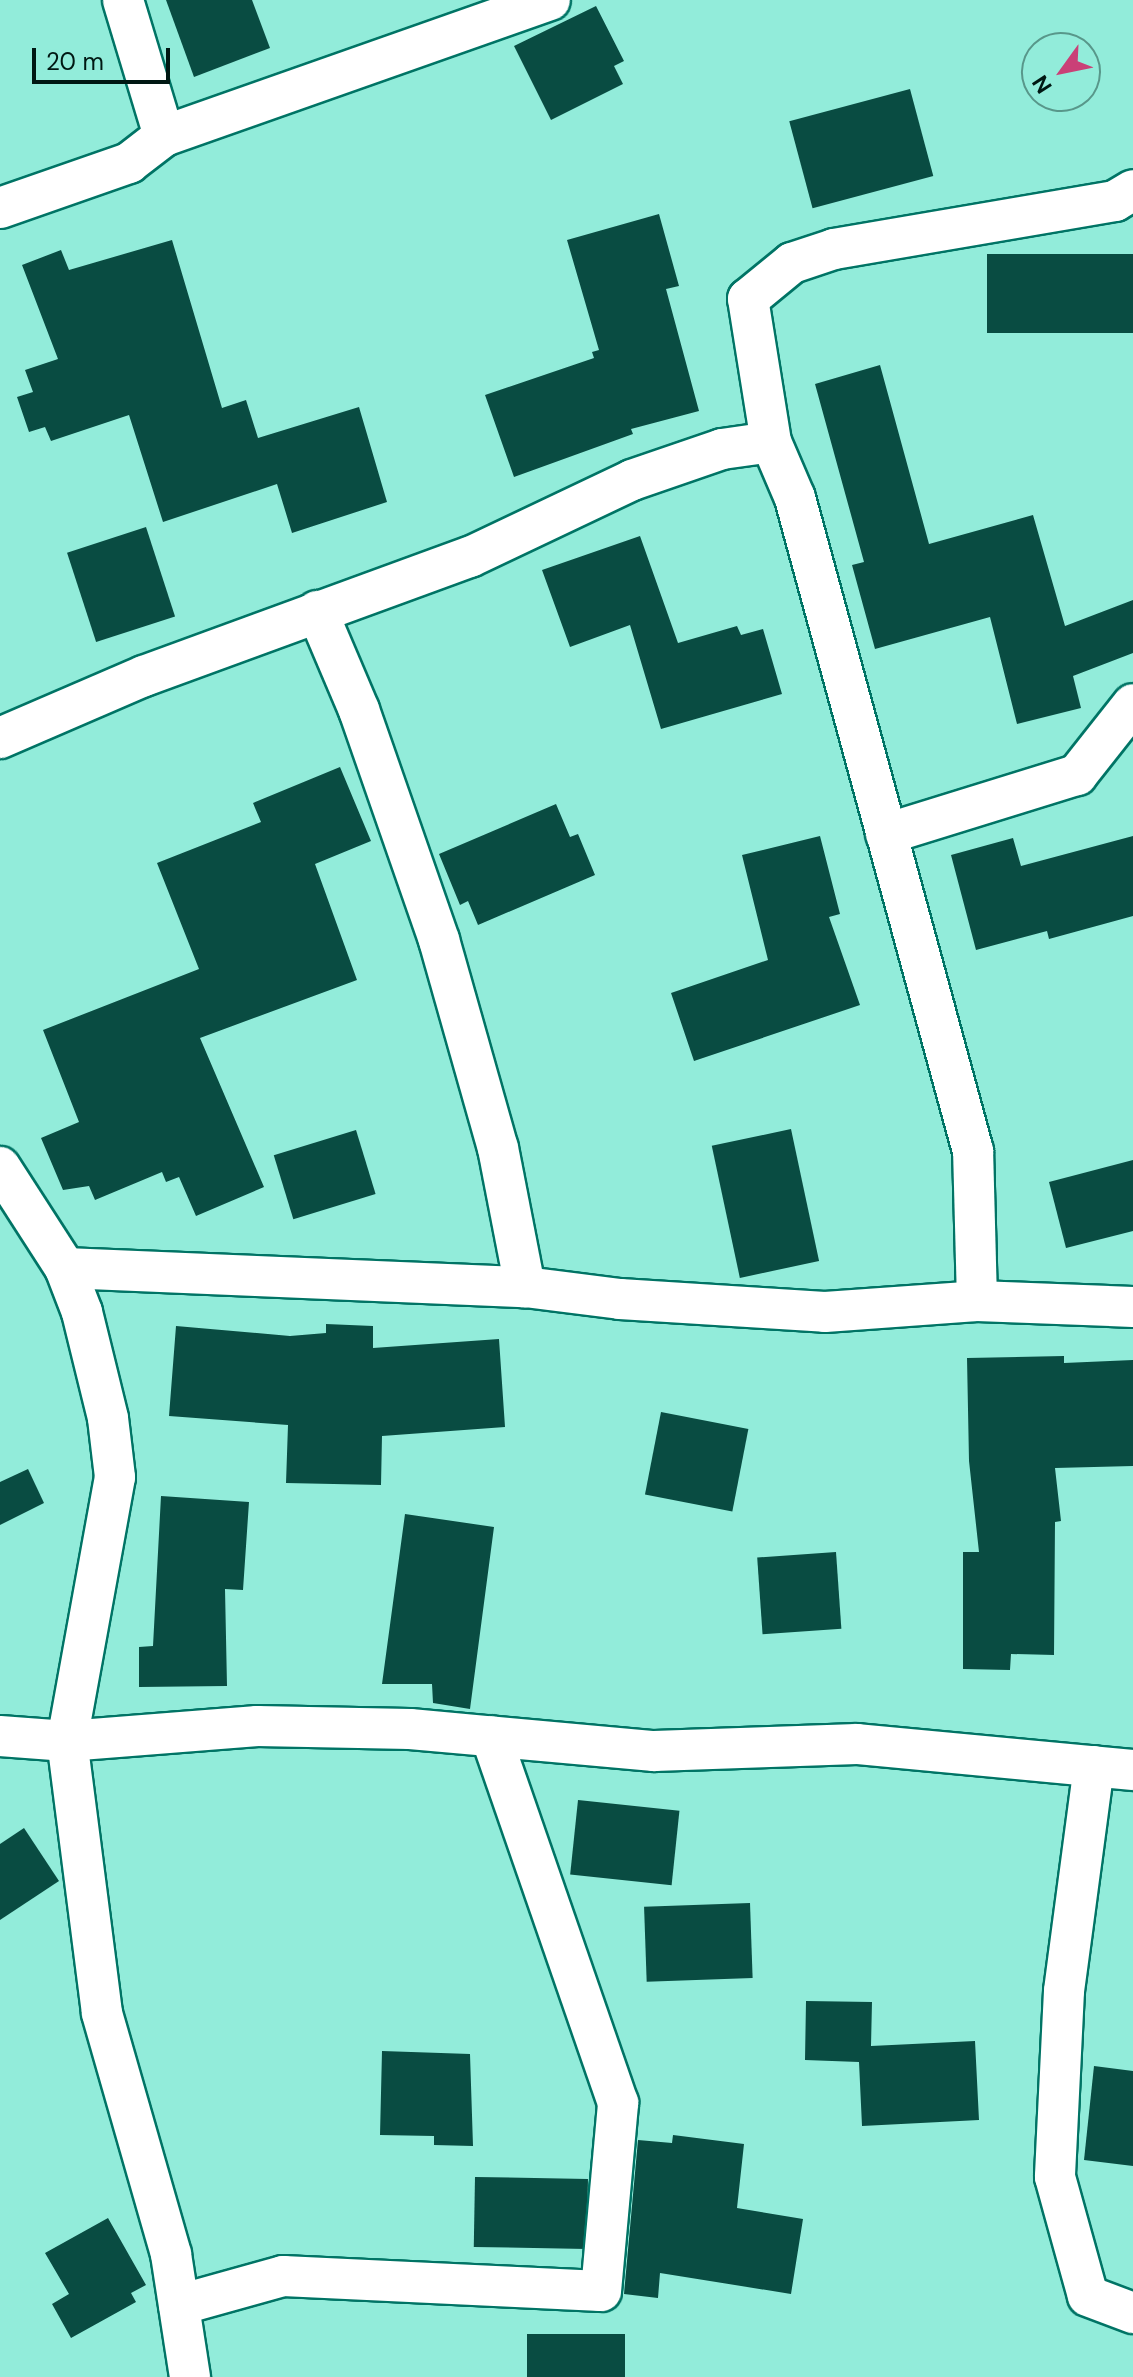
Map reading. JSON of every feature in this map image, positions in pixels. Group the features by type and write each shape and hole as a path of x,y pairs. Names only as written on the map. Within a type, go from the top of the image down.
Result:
{"street":[{"path":"123,0 164,136"},
{"path":"0,208 129,163 164,136 550,0"},
{"path":"977,1301 973,1151 795,498 771,442 748,299 792,263 834,249 1115,201 1133,190"},
{"path":"0,738 144,676 470,557 632,480 722,449 771,442"},
{"path":"317,611 359,710 439,940 498,1148 525,1287"},
{"path":"886,834 1077,775 1133,704"},
{"path":"0,1167 65,1268 82,1312 108,1418 115,1477 67,1741 102,2013 171,2254 190,2377"},
{"path":"65,1268 525,1287 620,1299 825,1312 977,1301 1133,1307"},
{"path":"0,1736 67,1741 257,1726 491,1736 701,1752 857,1744 1133,1770"},
{"path":"179,2305 283,2276 601,2291 618,2103 491,1736"},
{"path":"1094,1766 1064,1991 1055,2177 1088,2296 1133,2313"}],"building":[{"path":"166,0 252,0 270,48 194,77"},
{"path":"596,6 624,61 614,66 623,84 551,120 514,46"},
{"path":"910,89 933,176 813,208 789,121"},
{"path":"659,214 679,286 666,289 699,411 631,429 633,434 514,477 485,395 594,358 592,352 599,350 567,240"},
{"path":"172,240 222,408 246,400 258,438 359,407 387,502 292,533 277,484 163,522 129,415 51,441 45,427 29,432 17,397 33,392 25,370 58,359 22,265 61,250 69,270"},
{"path":"987,254 1133,254 1133,333 987,333"},
{"path":"880,365 929,544 1033,515 1065,626 1133,600 1133,653 1073,676 1081,708 1017,724 990,617 875,649 852,565 864,562 815,384"},
{"path":"146,527 175,616 96,642 67,553"},
{"path":"640,536 678,643 737,626 741,635 763,629 782,694 661,729 630,625 570,647 542,570"},
{"path":"340,767 371,841 315,864 357,980 200,1038 264,1187 196,1216 179,1177 166,1182 162,1172 95,1200 89,1186 63,1190 41,1138 79,1122 43,1030 199,969 157,863 261,822 253,803"},
{"path":"556,804 570,837 578,834 595,875 478,925 468,901 460,905 439,854"},
{"path":"820,836 840,914 829,917 860,1005 694,1061 671,993 768,960 742,855"},
{"path":"1133,836 1133,916 1049,939 1047,931 976,950 951,855 1013,838 1021,866"},
{"path":"791,1129 819,1261 740,1278 712,1146"},
{"path":"356,1130 376,1194 293,1219 274,1155"},
{"path":"1133,1160 1133,1231 1066,1248 1049,1182"},
{"path":"326,1324 373,1326 373,1348 499,1339 505,1427 382,1436 381,1485 286,1483 288,1425 169,1416 176,1326 290,1336 326,1333"},
{"path":"1064,1356 1064,1363 1133,1360 1133,1466 1055,1468 1061,1521 1055,1522 1054,1655 1011,1654 1010,1670 963,1669 963,1552 979,1552 969,1461 967,1358"},
{"path":"661,1412 748,1429 732,1511 645,1494"},
{"path":"28,1469 44,1503 0,1525 0,1482"},
{"path":"161,1496 249,1502 243,1590 225,1589 227,1686 139,1687 139,1647 153,1646"},
{"path":"405,1514 494,1527 470,1709 433,1703 432,1684 382,1684"},
{"path":"836,1552 841,1629 763,1634 757,1558"},
{"path":"578,1800 679,1811 672,1885 570,1875"},
{"path":"24,1828 59,1881 0,1920 0,1844"},
{"path":"750,1903 753,1978 647,1982 644,1907"},
{"path":"806,2001 872,2002 871,2046 975,2041 979,2120 862,2126 859,2062 805,2060"},
{"path":"382,2051 470,2054 473,2146 434,2145 434,2136 380,2135"},
{"path":"1094,2066 1133,2071 1133,2166 1084,2160"},
{"path":"673,2135 744,2144 737,2208 803,2219 791,2294 660,2273 658,2298 624,2294 638,2140 672,2143"},
{"path":"475,2177 588,2179 587,2249 474,2247"},
{"path":"108,2218 146,2285 131,2293 136,2302 71,2338 52,2304 69,2294 45,2253"},
{"path":"527,2334 625,2334 625,2377 527,2377"}]}
